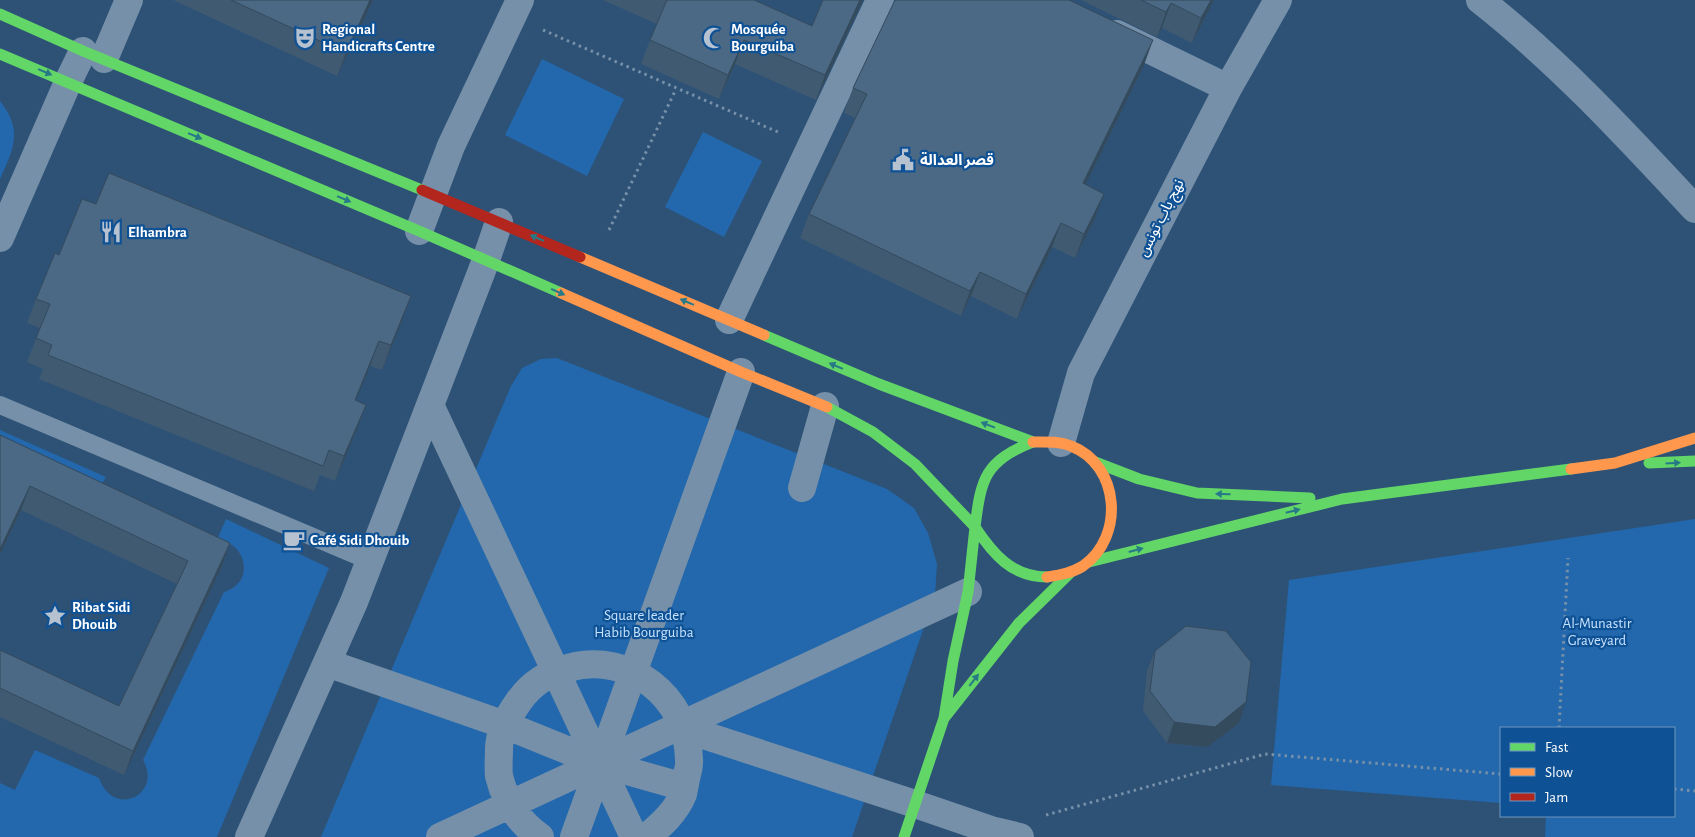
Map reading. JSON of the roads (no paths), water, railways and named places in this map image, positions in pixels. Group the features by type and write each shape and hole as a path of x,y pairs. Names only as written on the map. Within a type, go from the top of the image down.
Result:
{"main road":[{"path":"0,14 94,55 499,222 879,384 1033,442 1061,442 1080,450 1095,462 1108,480 1114,502 1112,525 1103,545 1088,562"},
{"path":"0,54 419,231 741,372 825,406 873,432 914,464 975,527 995,555 1007,566 1022,574 1055,577 1071,572 1088,562 1342,499 1615,463 1695,461"},
{"path":"1615,463 1695,438"},
{"path":"904,837 944,718 953,660 968,592 980,488 992,466 1011,451 1033,442"},
{"path":"1095,462 1139,479 1197,493 1342,499"},
{"path":"944,718 1018,623 1071,572"}],"street":[{"path":"0,238 68,82 94,55 129,0"},
{"path":"729,320 880,0"},
{"name":"نهج باب تونس","path":"1061,442 1081,373 1228,88 1278,0"},
{"path":"1480,0 1535,46 1607,114 1695,209"},
{"path":"419,231 433,195 516,8"},
{"path":"1098,25 1228,88"},
{"path":"249,837 327,663 370,561 499,222"},
{"path":"574,837 741,372"},
{"path":"430,405 634,837"},
{"path":"802,488 825,406"},
{"path":"440,837 599,763 683,727 968,592"},
{"path":"327,663 505,725 599,763 684,786"},
{"path":"540,837 527,828 510,805 499,775 499,744 509,715 526,690 556,671 583,664 615,665 646,678 670,700 683,727 690,762 683,794 666,822 647,837"},
{"path":"683,727 991,830 1020,837"}],"lane":[{"path":"0,405 370,561"}],"place":[{"name":"Regional Handicrafts Centre","path":"305,38"},
{"name":"Mosquée Bourguiba","path":"714,38"},
{"name":"قصر العدالة","path":"903,160"},
{"name":"Elhambra","path":"111,232"},
{"name":"Café Sidi Dhouib","path":"294,540"},
{"name":"Ribat Sidi Dhouib","path":"55,616"}],"park label":[{"name":"Square leader Habib Bourguiba","path":"644,624"},
{"name":"Al-Munastir Graveyard","path":"1597,632"}]}
